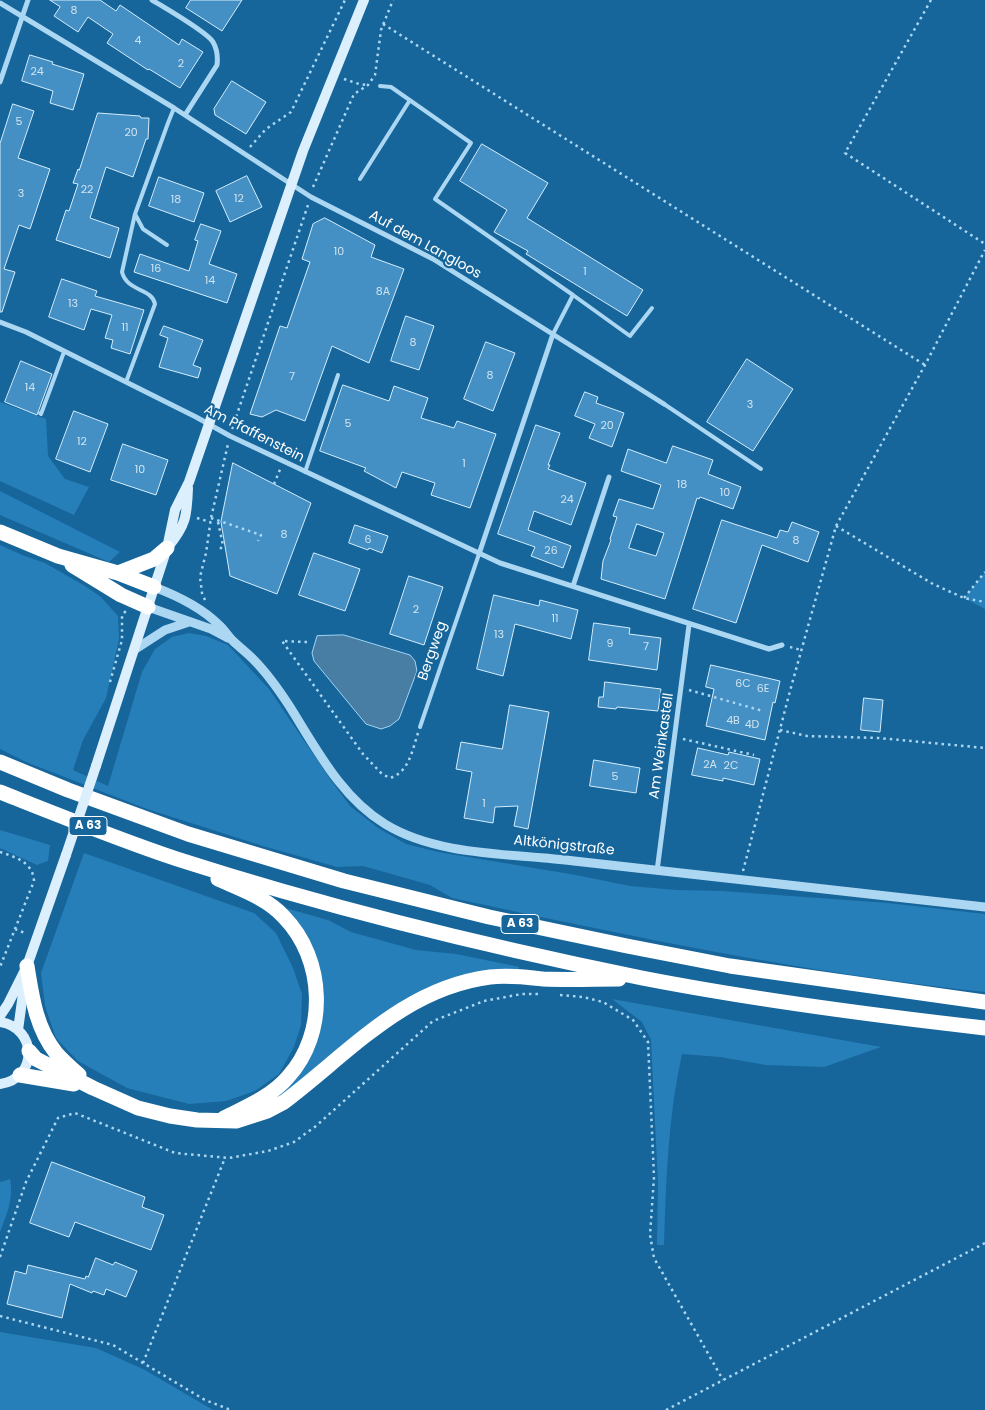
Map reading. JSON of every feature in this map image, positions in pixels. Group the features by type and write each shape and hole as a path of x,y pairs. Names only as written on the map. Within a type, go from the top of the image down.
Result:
{"highway":[{"path":"0,532 58,556 118,573 154,587"},
{"path":"118,573 154,559 167,548"},
{"path":"58,556 121,596 148,607"},
{"name":"A 63","path":"0,762 68,790 188,834 344,881 480,915 730,966 985,1002"},
{"name":"A 63","path":"0,792 176,858 338,906 479,942 643,978 759,997 985,1028"},
{"path":"176,858 264,901 283,915 297,931 305,945 315,974 316,1001 314,1023 310,1040 297,1067 273,1091 221,1120"},
{"path":"27,966 37,1016 47,1040 57,1055 93,1088"},
{"path":"28,1051 36,1059 138,1108 197,1120 236,1121 248,1119 284,1102 383,1022 430,994 458,984 490,977 519,976 574,980 643,978"},
{"path":"20,1074 93,1088"}],"main road":[{"path":"0,1016 27,966 96,766 148,607 167,548 175,510 189,482 291,184 333,74 364,0"},
{"path":"18,1030 27,966"},
{"path":"0,1022 18,1030 26,1040 28,1051 27,1064 20,1074 10,1082 0,1084"}],"street":[{"path":"0,82 28,0"},
{"path":"152,0 208,36 216,49 217,65 184,115"},
{"name":"Auf dem Langloos","path":"0,3 174,108 311,196 433,259 664,404"},
{"name":"Am Pfaffenstein","path":"0,322 126,382 283,462 478,554 500,563 573,586"},
{"name":"Bergweg","path":"478,554 553,334"},
{"path":"609,477 573,586 689,625 769,649 782,645"},
{"name":"Altkönigstraße","path":"154,587 182,598 221,626 231,639 265,671 345,790 365,810 384,824 423,842 442,846 741,881 841,890 985,907"},
{"name":"Altkönigstraße","path":"148,607 211,629 231,639"},
{"path":"134,650 164,630 190,622"},
{"name":"Am Weinkastell","path":"657,871 689,625"}],"lane":[{"path":"380,86 391,87 471,143 435,199 630,336 652,308"},
{"path":"360,179 410,100"},
{"path":"126,382 156,304 151,296 128,284 124,280 122,272 136,214 174,108"},
{"path":"136,214 143,229 167,245"},
{"path":"553,334 573,295"},
{"path":"40,413 64,352"},
{"path":"305,472 338,376"},
{"path":"664,404 761,469"},
{"name":"Bergweg","path":"420,727 478,554"}],"path":[{"path":"245,154 266,129 291,112 345,0"},
{"path":"314,186 354,94 368,85 375,75 381,30 393,0"},
{"path":"931,0 845,152 985,244"},
{"path":"383,24 924,365"},
{"path":"333,74 359,84 380,86"},
{"path":"232,428 308,207"},
{"path":"741,881 836,526 985,250"},
{"path":"207,604 202,593 200,577 206,553 210,520 228,444"},
{"path":"274,484 283,462"},
{"path":"193,516 218,521 260,535 258,541"},
{"path":"218,521 223,545 219,551"},
{"path":"836,526 933,584 964,598 985,602"},
{"path":"964,598 985,572"},
{"path":"108,690 122,640 122,615 128,609"},
{"path":"308,642 282,641 364,754 382,774 390,778 399,776 407,766 420,727"},
{"path":"681,688 764,711"},
{"path":"780,730 808,736 879,738 985,748"},
{"path":"674,737 754,755"},
{"path":"0,852 22,860 34,873 34,880 0,967"},
{"path":"15,929 27,934"},
{"path":"0,1257 26,1182 58,1118 75,1114 175,1153 225,1158 268,1151 294,1142 316,1126 432,1020 484,1001 522,994 541,994"},
{"path":"558,994 603,1002 634,1020 648,1042 654,1177 650,1235 654,1258 723,1380"},
{"path":"143,1364 225,1158"},
{"path":"666,1410 985,1243"},
{"path":"0,1316 113,1345 205,1400 230,1410"}],"shaded area":[{"path":"0,402 46,419 48,456 65,479 89,487 74,515 0,481"},
{"path":"0,491 120,552 109,562 0,515"},
{"path":"0,545 45,563 85,586 101,597 118,616 119,639 106,698 83,740 73,770 108,786 142,672 155,649 172,637 189,633 206,636 228,645 269,689 350,806 378,828 406,844 438,852 630,886 888,903 985,914 985,992 851,975 784,964 585,926 452,898 430,885 363,866 337,867 263,846 147,809 26,762 0,749"},
{"path":"985,572 985,609 964,598"},
{"path":"344,635 410,655 415,661 417,671 399,719 390,726 381,729 366,724 314,661 312,653 317,636"},
{"path":"0,830 50,845 48,861 37,865 0,848"},
{"path":"84,853 254,913 276,933 293,968 302,994 301,1025 294,1047 279,1074 255,1091 226,1101 189,1104 127,1088 78,1061 56,1038 45,1006 41,973"},
{"path":"285,908 328,920 351,932 416,950 456,954 515,966 519,967 519,969 452,980 288,1093 269,1101 299,1066 317,1040 323,1014 324,997 322,982 315,956"},
{"path":"612,999 881,1047 824,1067 766,1065 720,1057 682,1054 671,1125 664,1245 657,1245 658,1183 651,1040 642,1022"},
{"path":"10,1179 10,1199 0,1232 0,1181"},
{"path":"0,1332 96,1348 145,1370 213,1410 0,1410"}],"building":[{"path":"50,0 100,0 116,11 120,5 179,45 182,39 203,52 180,88 107,43 113,34 88,17 78,32 54,16 60,7"},
{"path":"191,0 242,0 222,31 186,8"},
{"path":"30,55 84,74 73,110 50,103 53,91 22,81"},
{"path":"232,81 266,102 246,134 215,115 214,109"},
{"path":"13,104 34,111 18,158 50,169 30,229 19,225 4,269 15,272 2,312 0,312 0,144"},
{"path":"98,113 149,118 148,139 146,139 133,177 106,167 90,218 119,228 110,258 56,240 66,210 69,211 78,184 73,183"},
{"path":"482,144 548,183 527,218 643,290 627,316 526,254 528,251 494,232 507,210 460,181"},
{"path":"247,176 262,207 230,222 216,191"},
{"path":"159,177 204,193 194,222 149,206"},
{"path":"325,218 375,245 371,257 404,269 369,363 332,346 305,421 276,410 262,417 250,414 280,326 287,328 310,262 302,259 313,224"},
{"path":"201,224 221,231 209,264 237,274 227,303 134,272 140,254 189,271 198,241 195,240"},
{"path":"62,279 97,291 95,296 144,310 130,354 111,348 113,340 105,338 112,315 91,309 84,330 49,317"},
{"path":"406,316 434,326 419,370 391,361"},
{"path":"164,326 203,340 193,365 201,368 198,378 159,367 168,338 160,335"},
{"path":"486,342 515,353 493,411 464,399"},
{"path":"747,359 793,389 753,451 707,422"},
{"path":"21,361 52,374 37,415 5,402"},
{"path":"343,385 389,401 394,386 428,398 421,418 454,428 457,421 496,434 470,508 431,495 435,483 402,472 396,488 364,471 366,468 320,451"},
{"path":"585,392 598,397 596,403 624,413 612,447 589,438 595,424 575,416"},
{"path":"74,411 108,424 90,472 56,459"},
{"path":"536,425 560,433 548,469 586,483 571,525 534,511 528,530 571,546 563,568 531,556 535,547 498,534"},
{"path":"123,444 168,460 156,495 111,480"},
{"path":"673,446 713,460 708,474 741,487 733,509 700,497 699,499 697,498 665,599 601,579 603,561 617,517 613,516 619,499 653,509 661,485 621,471 628,449 666,463","holes":["637,524 664,533 656,556 629,548"]},
{"path":"233,463 311,503 277,594 230,576 221,522"},
{"path":"722,520 777,538 780,530 788,532 792,522 819,532 808,562 762,545 736,623 693,609"},
{"path":"355,525 388,536 382,553 349,543"},
{"path":"314,553 360,569 345,611 299,595"},
{"path":"409,576 443,587 424,645 390,634"},
{"path":"494,595 539,606 540,600 578,610 571,639 515,624 503,676 477,669"},
{"path":"594,623 630,628 629,634 661,638 657,670 589,660"},
{"path":"711,665 780,681 775,703 773,702 765,740 706,726 714,689 706,687"},
{"path":"605,682 661,689 658,711 598,707 599,697 603,697"},
{"path":"864,698 883,700 880,732 861,730"},
{"path":"510,705 549,712 528,829 514,826 518,806 495,807 493,823 464,818 472,772 456,769 461,742 502,749"},
{"path":"698,748 728,755 729,752 760,759 754,785 723,778 723,781 692,775"},
{"path":"594,760 640,768 636,793 590,786"},
{"path":"52,1162 145,1197 142,1207 164,1215 151,1250 75,1222 69,1237 30,1223"},
{"path":"96,1258 113,1265 115,1262 137,1271 126,1297 106,1289 104,1295 93,1291 92,1293 70,1284 62,1318 7,1304 15,1271 26,1274 28,1265 85,1279 86,1276 88,1277"}]}
